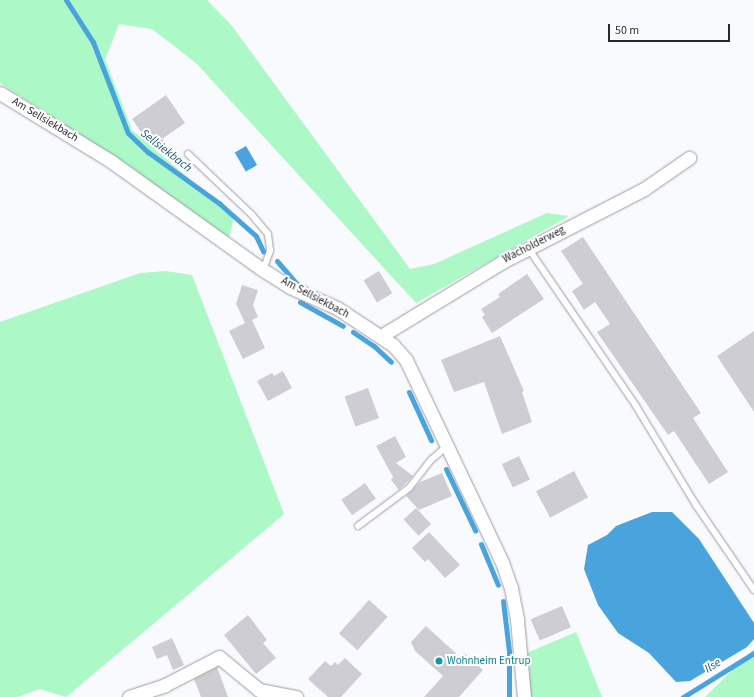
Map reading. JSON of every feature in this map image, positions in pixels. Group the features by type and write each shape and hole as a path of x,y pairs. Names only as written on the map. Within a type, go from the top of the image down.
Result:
{"street":[{"name":"Am Sellsiekbach","path":"0,93 112,162 263,270 290,287 337,308 381,336 406,360 446,447 490,535 511,588 524,697"},
{"name":"Wacholderweg","path":"381,336 528,248 644,189 688,158"},
{"path":"129,697 165,685 219,657 259,690 296,697"}],"lane":[{"path":"188,154 252,215 268,234 270,250 263,270"},
{"path":"528,248 636,406 696,505 754,590"},
{"path":"358,526 409,488 431,460 446,447"}],"green space":[{"path":"0,0 207,0 232,26 410,269 434,264 547,213 569,216 416,303 196,63 152,29 119,24 105,59 132,130 234,217 229,238 133,169 0,83"},
{"path":"166,271 192,275 284,514 66,697 40,689 17,697 0,697 0,322 140,273"},
{"path":"576,632 602,697 531,697 527,653"},
{"path":"754,649 754,697 705,697"}],"water":[{"path":"246,146 257,165 246,172 235,152"},
{"path":"652,512 672,512 699,539 754,623 754,639 747,647 690,681 676,682 649,653 618,633 598,605 584,569 588,545 607,535 616,526"}],"building":[{"path":"166,95 185,123 162,139 164,141 155,147 139,133 141,132 132,119"},
{"path":"583,237 701,413 693,418 728,472 709,484 674,431 668,435 597,332 610,324 595,302 584,310 572,291 583,284 561,251"},
{"path":"379,271 392,293 377,303 364,280"},
{"path":"527,274 544,299 492,333 482,317 485,315 481,309 500,297 498,294"},
{"path":"242,285 258,290 253,305 258,317 252,320 265,348 243,359 229,331 245,323 236,304"},
{"path":"754,331 754,412 717,356"},
{"path":"500,336 524,391 522,392 532,422 502,434 484,382 454,392 441,360"},
{"path":"283,371 292,388 268,401 257,381 272,373 274,376"},
{"path":"368,388 379,418 355,427 345,397"},
{"path":"395,436 406,457 396,463 413,476 399,490 391,480 393,477 376,446"},
{"path":"519,456 530,480 513,488 502,464"},
{"path":"574,471 588,497 550,518 536,491"},
{"path":"442,473 452,496 419,510 406,496 420,482"},
{"path":"365,483 376,499 352,515 341,500"},
{"path":"416,508 431,524 419,536 404,520"},
{"path":"429,532 460,565 445,578 428,559 425,562 412,548"},
{"path":"369,600 388,617 357,650 339,633"},
{"path":"562,606 571,627 540,640 531,619"},
{"path":"248,615 267,640 263,643 276,658 256,674 224,635"},
{"name":"Wohnheim Entrup","path":"426,626 460,657 464,653 483,670 459,697 424,697 443,676 415,651 411,642"},
{"path":"172,638 184,665 173,670 167,655 157,659 152,647"},
{"path":"345,658 362,674 341,697 328,697 308,679 325,661 331,666 335,662 338,665"},
{"path":"217,667 228,697 201,697 194,679"}],"waterway":[{"name":"Sellsiekbach","path":"66,0 93,42 128,133 148,152 220,204 256,236 263,251"},
{"name":"Sellsiekbach","path":"277,261 297,284"},
{"name":"Sellsiekbach","path":"300,302 343,326"},
{"name":"Sellsiekbach","path":"353,332 374,346 391,362"},
{"name":"Sellsiekbach","path":"409,392 431,440"},
{"name":"Sellsiekbach","path":"446,469 475,530"},
{"name":"Sellsiekbach","path":"481,544 498,585"},
{"name":"Sellsiekbach","path":"503,601 509,651 509,697"},
{"name":"Ilse","path":"683,697 754,653"}],"place":[{"name":"Wohnheim Entrup","path":"439,661"}]}
